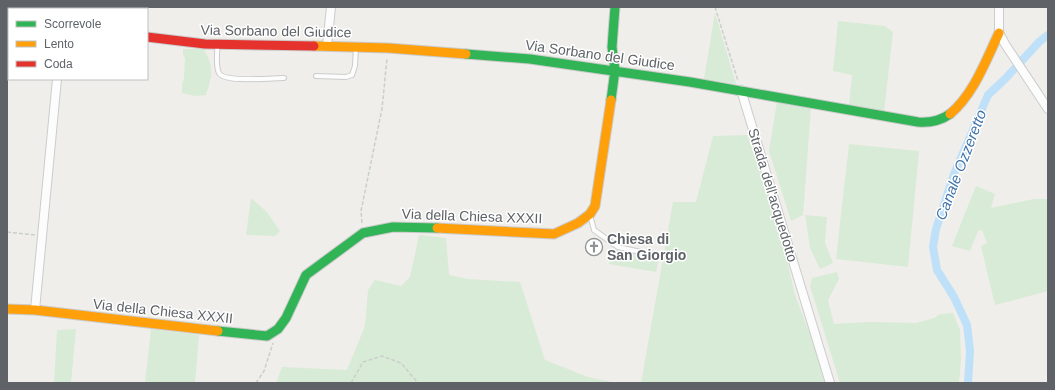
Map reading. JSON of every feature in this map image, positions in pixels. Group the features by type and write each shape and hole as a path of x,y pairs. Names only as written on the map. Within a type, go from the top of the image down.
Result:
{"street":[{"path":"327,46 331,7"},
{"path":"590,214 595,206 616,70 613,61 612,44 615,7"},
{"path":"999,7 999,33 1004,44 1048,109"},
{"name":"Via Sorbano del Giudice","path":"148,37 218,44 356,46 530,59 616,70 923,122 934,122 944,118 958,106 977,75 999,33"},
{"path":"35,310 58,80"},
{"name":"Strada dell'acquedotto","path":"741,90 830,383"},
{"name":"Via della Chiesa XXXII","path":"7,309 35,310 268,336 275,332 286,318 306,275 363,233 393,228 421,227 554,234 578,223 590,214"}],"lane":[{"path":"218,44 218,69 219,74 223,77 234,79 284,78"},
{"path":"316,76 346,77 352,75 355,66 356,46"},
{"path":"590,214 594,230 618,248 659,256"}],"path":[{"path":"715,7 741,90"},
{"path":"363,233 361,211 382,109 388,48"},
{"path":"7,232 42,236"},
{"path":"256,383 264,371 275,332"},
{"path":"351,383 363,362 382,356 401,363 418,383"}],"green space":[{"path":"715,13 736,84 704,79"},
{"path":"838,21 885,26 893,32 884,112 849,106 852,75 833,71"},
{"path":"183,49 203,49 207,55 211,66 211,77 206,95 195,96 182,93 185,58 183,55"},
{"path":"777,102 811,108 803,215 791,221 769,151"},
{"path":"747,135 779,226 795,295 827,383 641,383 673,202 696,202 713,136"},
{"path":"849,144 919,151 908,267 836,259"},
{"path":"976,186 995,194 991,208 1034,199 1048,199 1048,291 995,305 981,246 987,243 982,230 978,231 970,251 952,246"},
{"path":"251,198 267,212 280,231 275,236 246,235"},
{"path":"805,215 827,217 825,243 833,263 820,269 810,248"},
{"path":"419,235 446,238 449,275 468,279 520,282 545,360 588,377 617,383 276,383 282,367 347,370 365,326 368,290 375,280 401,286 410,277"},
{"path":"612,249 659,257 656,272 609,264"},
{"path":"837,272 839,279 828,300 834,324 869,322 916,323 934,318 940,314 953,313 960,330 961,359 959,383 840,383 810,286 812,278"},
{"path":"76,329 71,383 54,383 57,330"},
{"path":"151,329 199,335 195,383 145,383"}],"waterway":[{"name":"Canale Ozzeretto","path":"968,383 970,351 967,325 954,297 937,270 933,247 936,229 954,174 988,95 1039,42 1048,35"}],"traffic: fast":[{"path":"611,100 615,70 612,47 615,7"},
{"path":"466,54 530,59 690,82 918,122 935,121 950,114"},
{"path":"218,331 267,336 278,329 286,318 306,275 363,233 393,227 437,228"}],"traffic: slow":[{"path":"950,114 973,87 999,33"},
{"path":"314,46 388,48 466,54"},
{"path":"437,228 554,234 578,223 590,214 595,206 611,100"},
{"path":"7,309 35,310 218,331"}],"traffic: jam":[{"path":"148,37 205,44 314,46"}],"place":[{"name":"Chiesa di San Giorgio","path":"594,247"}]}
